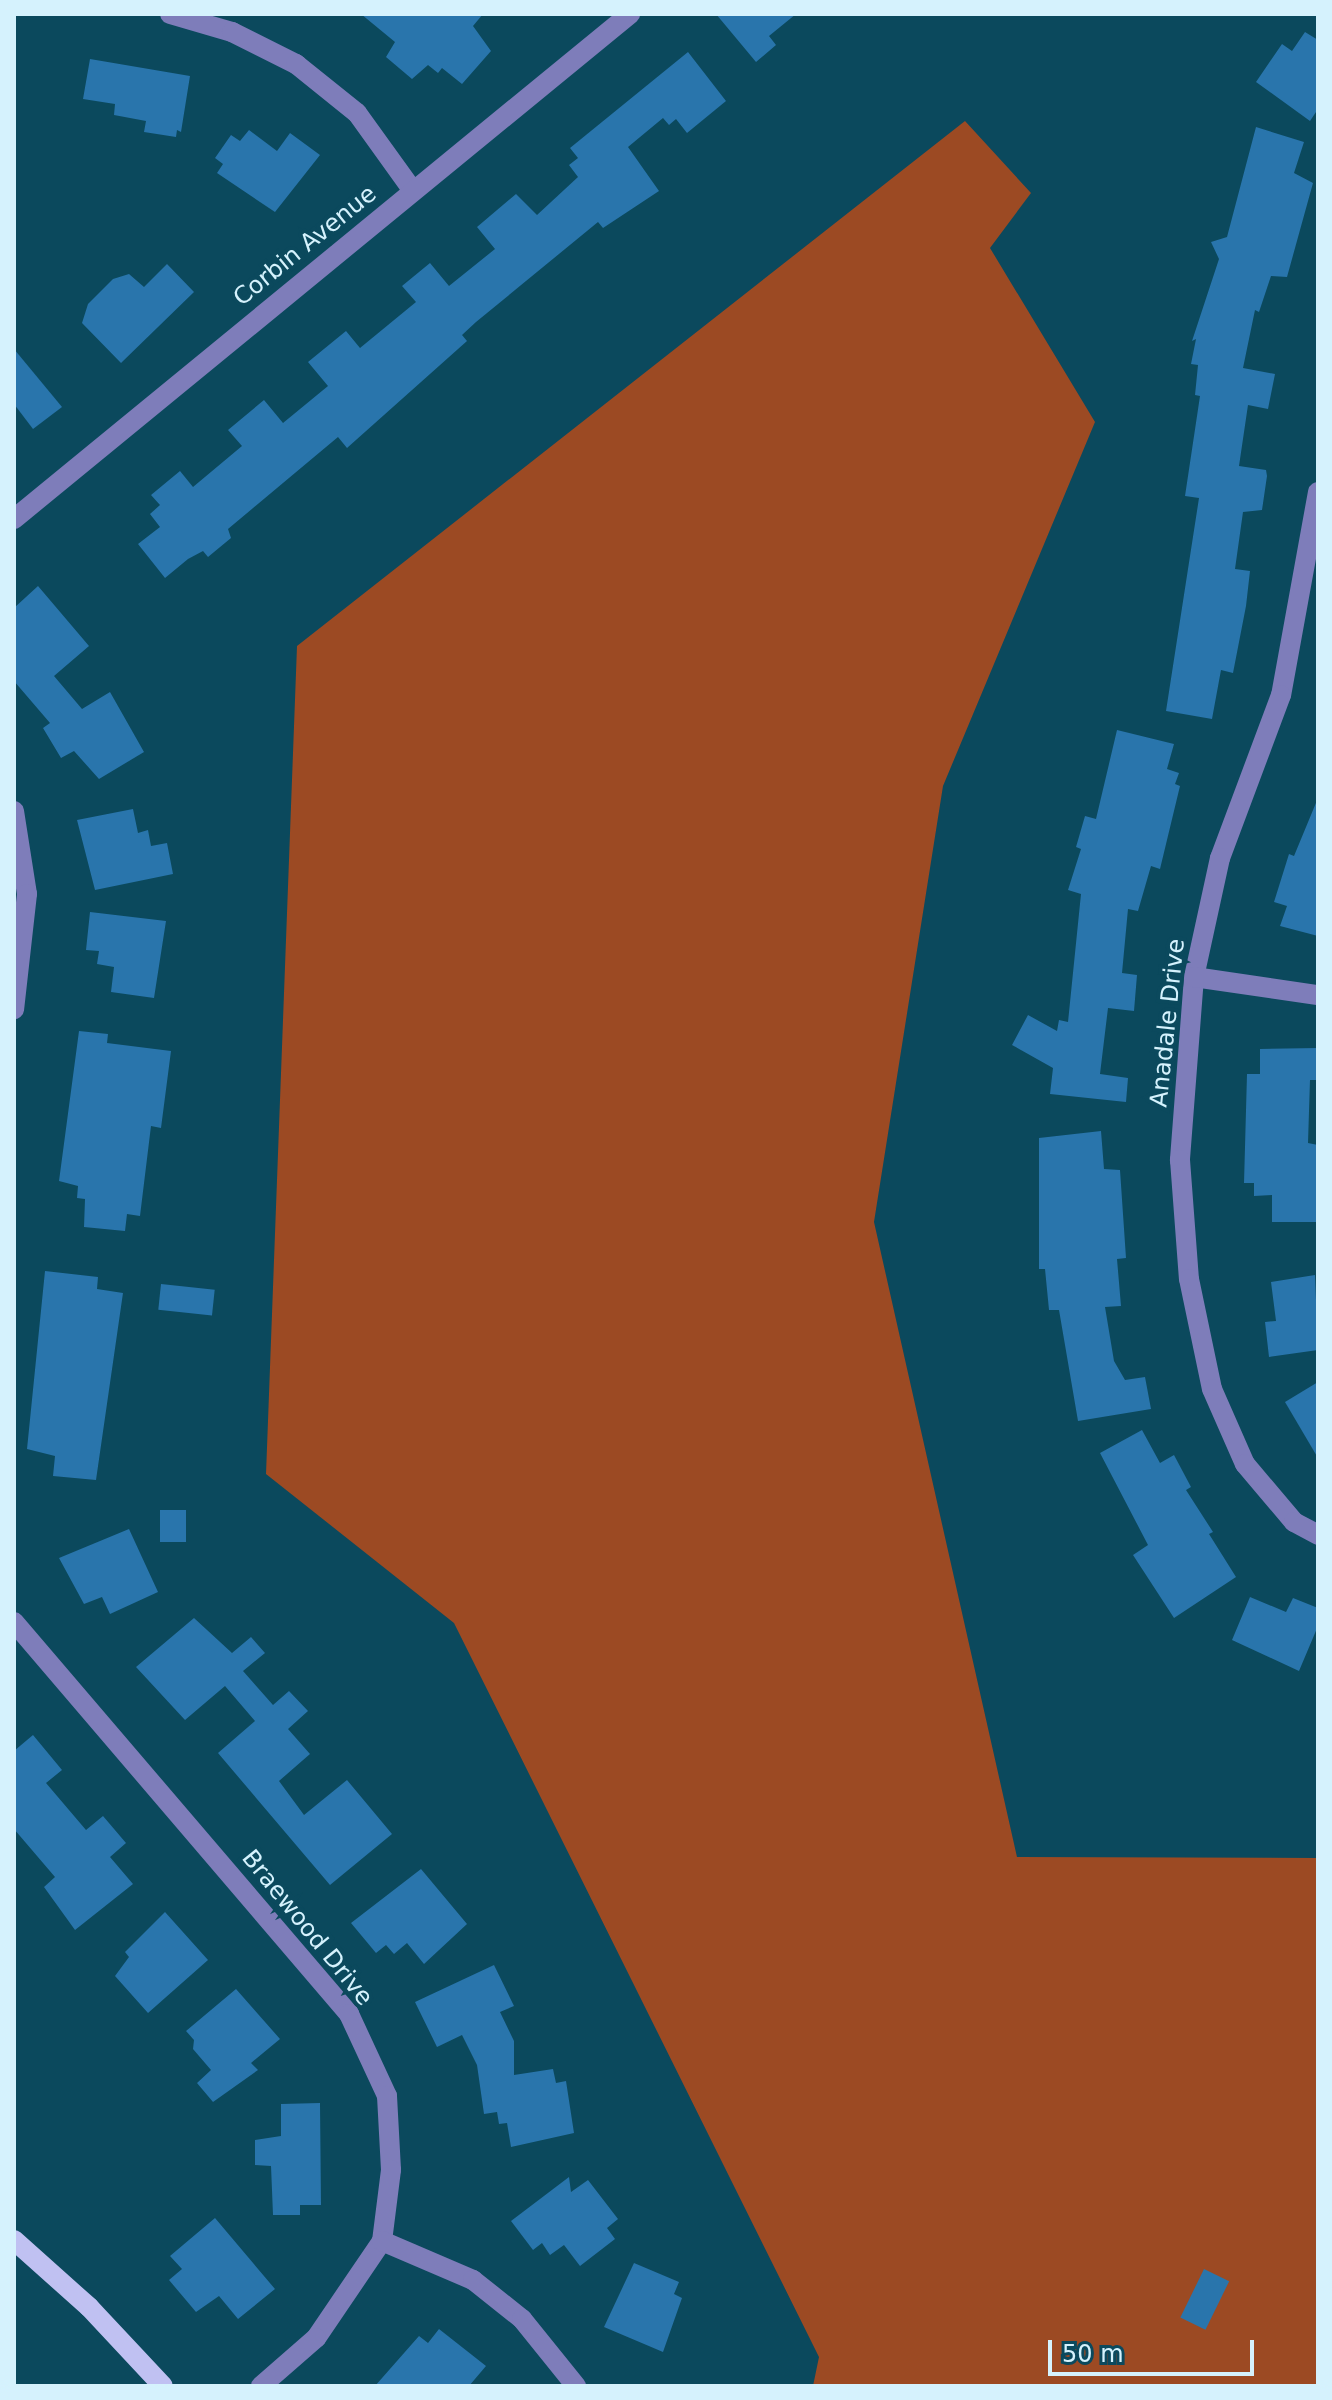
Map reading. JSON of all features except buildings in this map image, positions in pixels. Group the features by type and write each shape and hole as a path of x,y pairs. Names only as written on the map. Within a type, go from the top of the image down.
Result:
{"main road":[{"path":"14,2240 89,2307 163,2386"}],"street":[{"path":"170,14 232,32 296,64 357,113 413,191"},
{"name":"Corbin Avenue","path":"14,519 630,14"},
{"name":"Anadale Drive","path":"1318,492 1281,695 1220,858 1194,977 1180,1160 1189,1279 1212,1389 1245,1464 1294,1522 1318,1535"},
{"path":"14,811 27,894 14,1009"},
{"path":"1194,977 1318,995"},
{"name":"Braewood Drive","path":"14,1622 349,2014 387,2096 391,2170 382,2241 316,2338 261,2386"},
{"path":"382,2241 473,2280 522,2319 576,2386"}],"shaded area":[{"path":"965,121 1031,193 990,248 1095,422 943,786 874,1222 1017,1857 1318,1858 1318,2386 813,2386 819,2357 454,1623 266,1474 297,646"}]}
